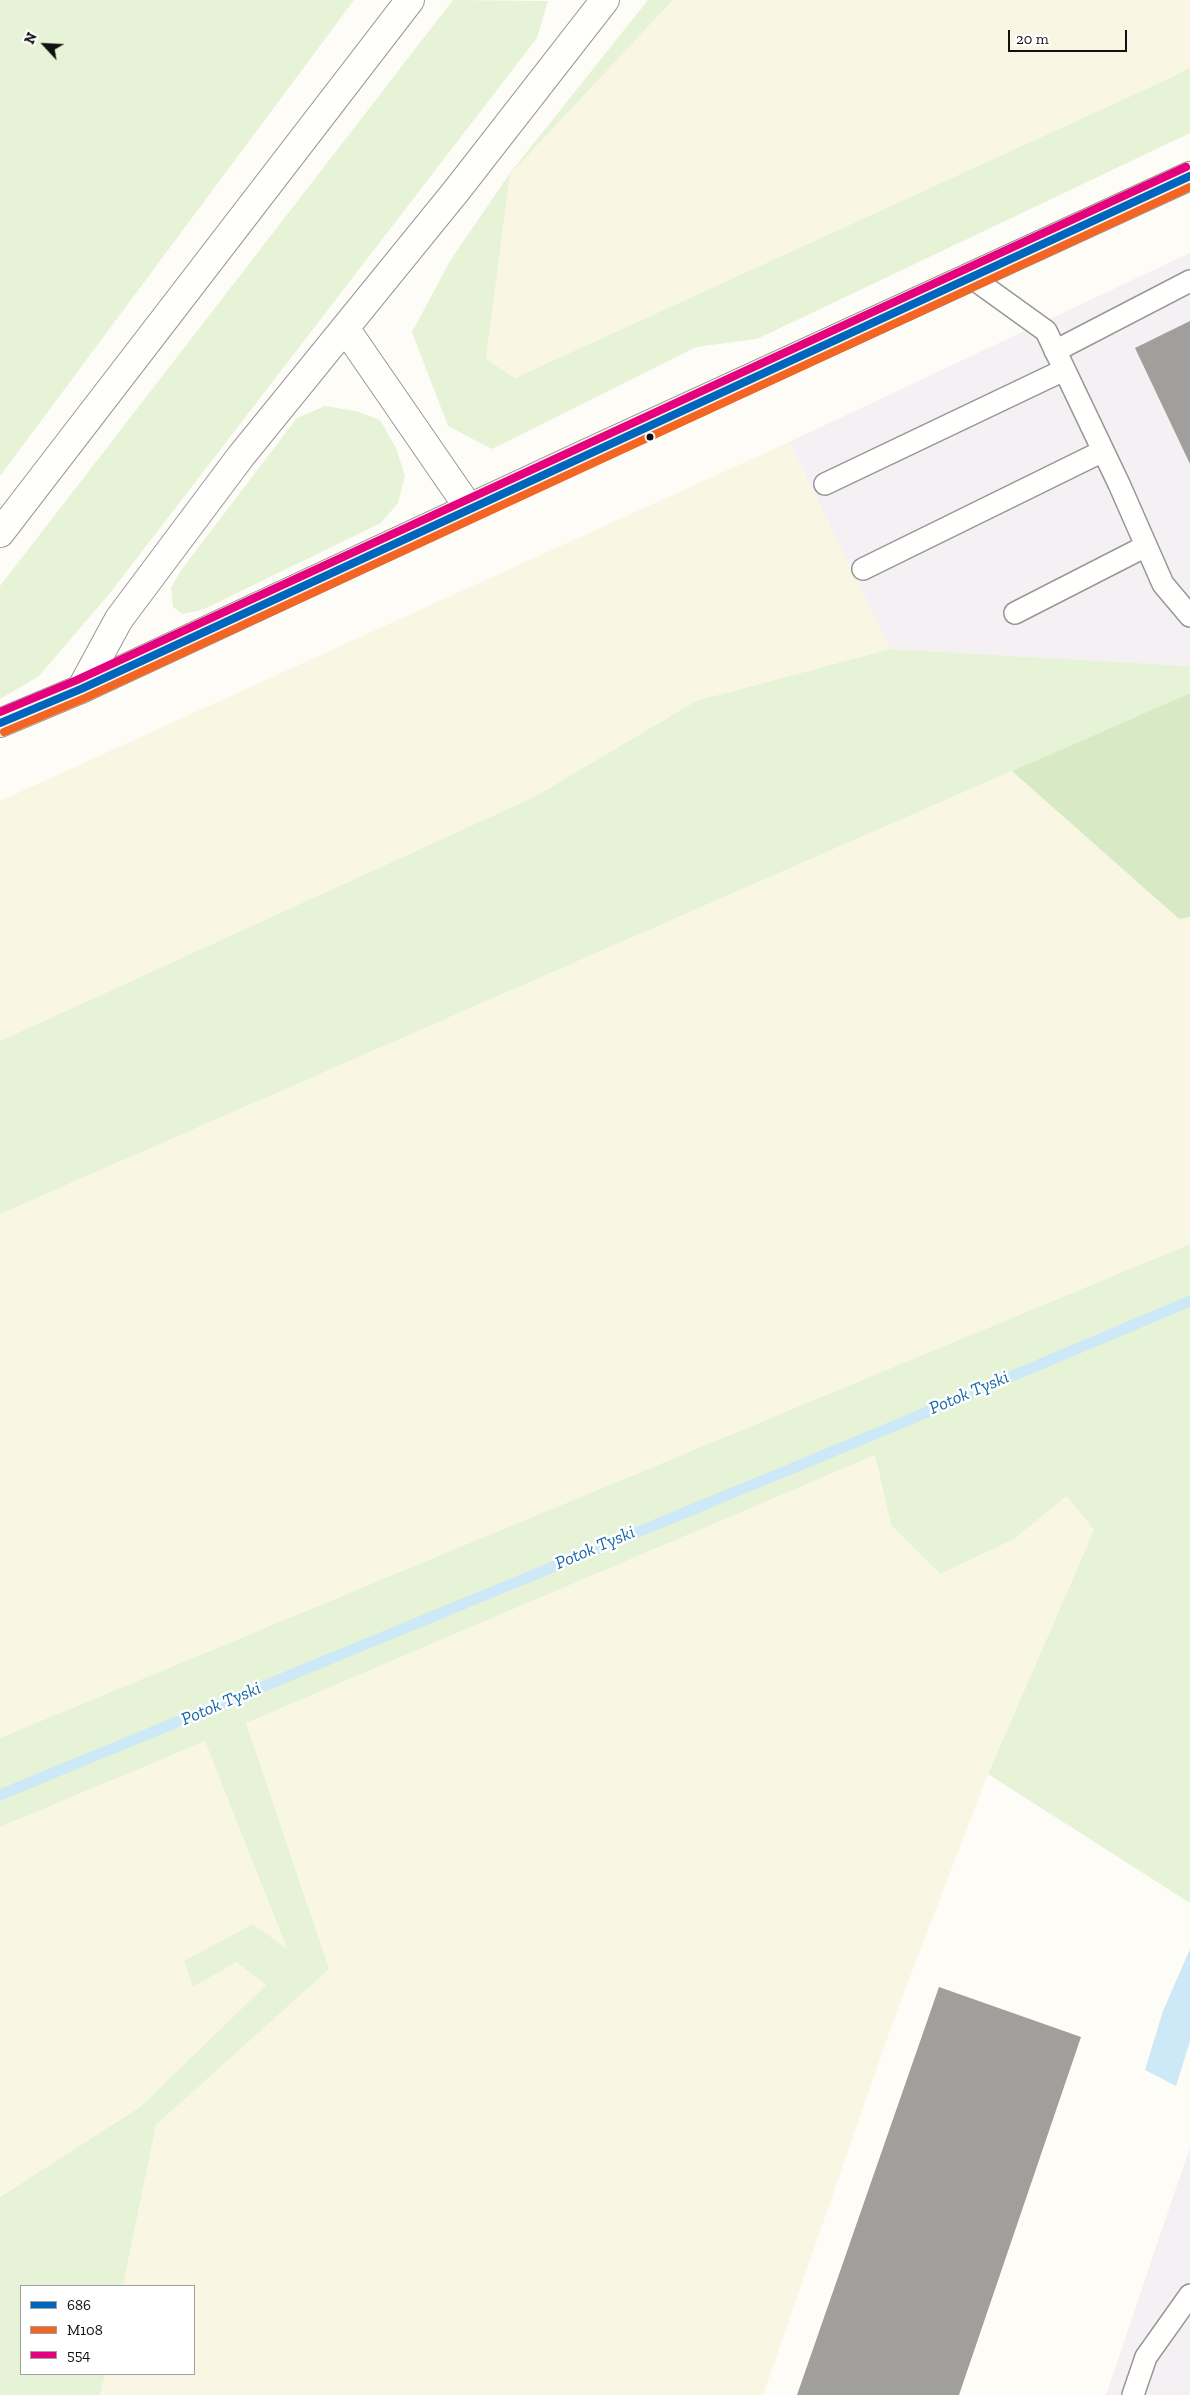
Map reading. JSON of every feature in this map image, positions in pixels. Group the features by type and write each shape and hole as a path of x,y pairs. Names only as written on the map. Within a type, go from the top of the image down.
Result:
{"street":[{"path":"3,524 410,0"},
{"path":"81,689 119,619 241,456 457,190 605,0"},
{"path":"0,723 81,689 1190,176"},
{"path":"345,328 469,508"}],"lane":[{"path":"971,277 1046,331 1163,584 1190,616"},
{"path":"825,484 1060,360 1190,281"},
{"path":"863,569 1103,451"},
{"path":"1015,613 1146,546"},
{"path":"1133,2395 1146,2357 1190,2296"}],"shaded area":[{"path":"673,0 1190,0 1190,67 1168,79 515,378 486,360 510,173"},
{"path":"1190,253 1190,666 890,649 789,442"},
{"path":"789,442 890,649 696,701 534,797 0,1041 0,801"},
{"path":"1012,771 1179,919 1190,917 1190,1244 0,1738 0,1214"},
{"path":"875,1455 891,1525 1014,1539 1067,1496 1094,1530 988,1774 895,2016 763,2395 100,2395 105,2375 195,2375 195,2285 123,2285 156,2125 328,1969 246,1723"},
{"path":"205,1740 287,1950 236,1962 266,1985 140,2107 0,2197 0,1827"},
{"path":"1190,2147 1190,2395 1106,2395"}],"green space":[{"path":"0,0 354,0 0,476"},
{"path":"453,0 548,1 537,38 110,593 39,676 0,699 0,586"},
{"path":"648,0 673,0 510,174 486,359 515,378 1168,79 1190,67 1190,133 757,339 696,347 492,449 448,426 412,332 450,261 510,173"},
{"path":"325,406 356,411 380,420 396,448 405,476 398,503 381,523 202,610 182,614 173,607 171,588 182,569 297,418"},
{"path":"890,649 1190,666 1190,693 0,1214 0,1041 534,797 696,701"},
{"path":"1190,693 1190,917 1179,919 1012,771"},
{"path":"1190,1244 1190,1903 988,1774 1094,1530 1067,1496 1014,1539 940,1574 891,1525 875,1455 246,1723 329,1969 156,2125 123,2285 20,2285 20,2375 105,2375 100,2395 0,2395 0,2197 140,2107 266,1985 236,1962 193,1987 184,1961 253,1924 287,1949 205,1741 0,1827 0,1738"}],"water":[{"path":"1190,1949 1190,2041 1176,2086 1145,2070 1163,2011"}],"building":[{"path":"1190,321 1190,464 1135,348"},
{"path":"939,1987 1081,2037 959,2395 797,2395"}],"waterway":[{"name":"Potok Tyski","path":"0,1795 856,1442 1190,1301"}],"transit line":[{"name":"554","path":"0,712 77,680 1186,167"},
{"name":"686","path":"0,723 81,689 1190,176"},
{"name":"M108","path":"4,732 85,698 1190,187"}]}
